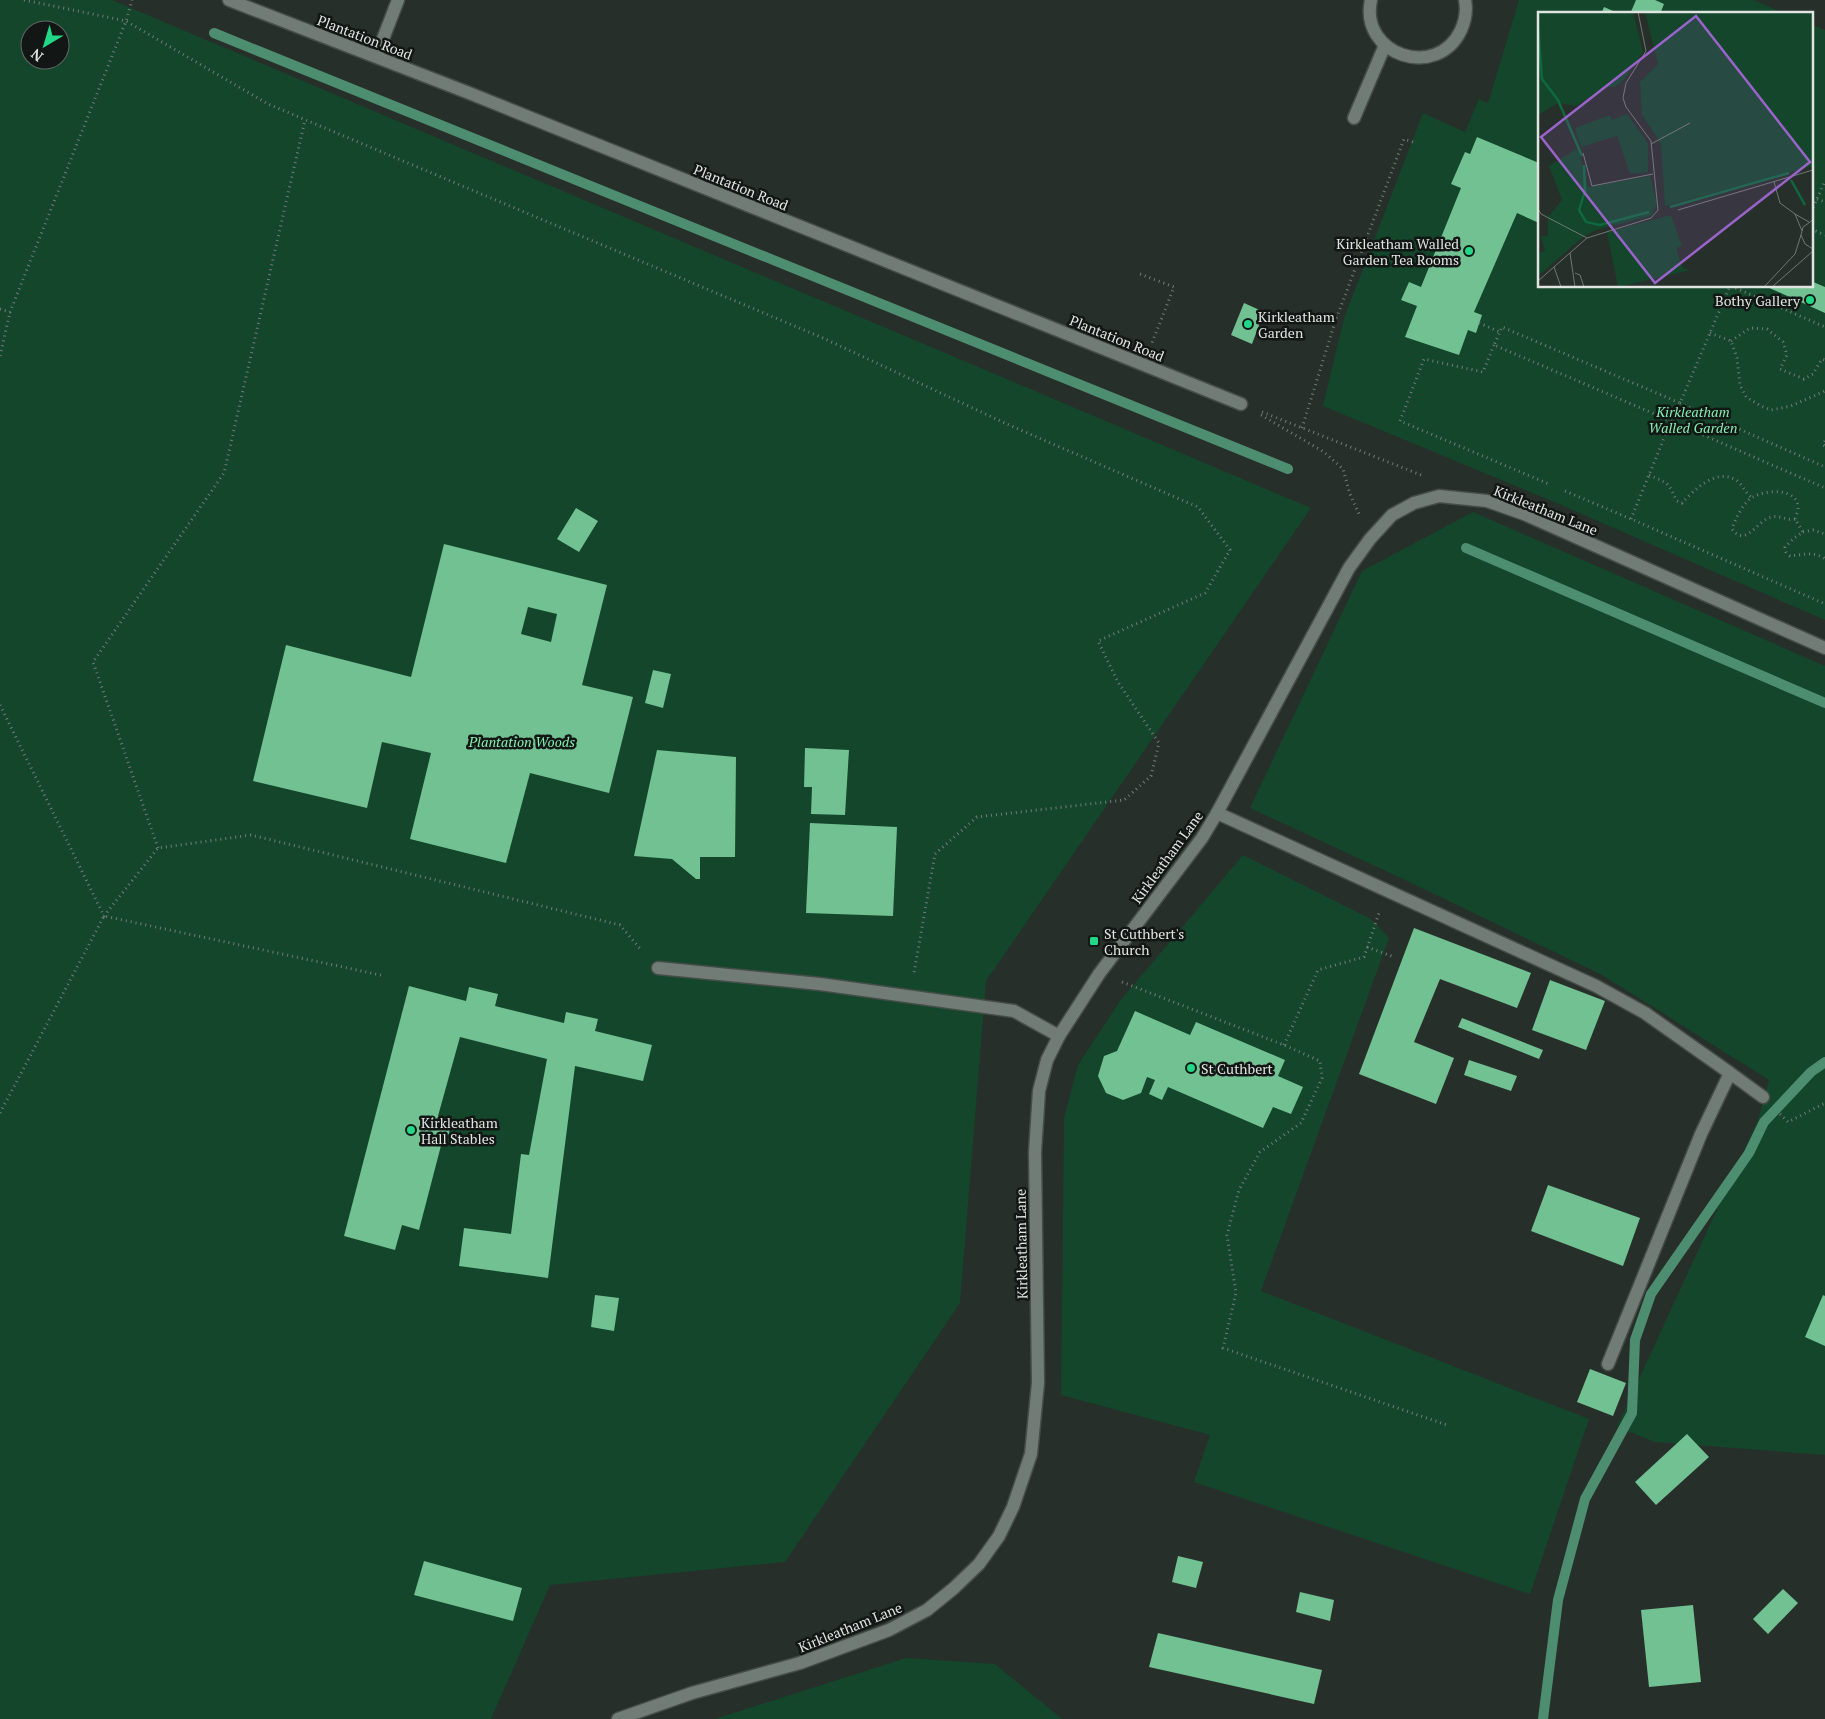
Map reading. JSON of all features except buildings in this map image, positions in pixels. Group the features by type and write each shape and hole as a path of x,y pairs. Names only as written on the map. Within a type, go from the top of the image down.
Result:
{"street":[{"name":"Plantation Road","path":"229,0 376,57 1241,404"},
{"path":"376,57 398,0"},
{"path":"1371,0 1370,18 1376,33 1385,45 1398,54 1414,58 1431,56 1445,50 1457,38 1464,23 1465,0"},
{"path":"1354,118 1385,45"},
{"name":"Kirkleatham Lane","path":"618,1719 692,1693 800,1663 890,1630 927,1610 954,1588 979,1564 998,1536 1013,1507 1031,1454 1038,1383 1035,1152 1039,1091 1048,1060 1059,1036 1099,974 1202,838 1349,568 1370,538 1392,515 1414,503 1439,496 1487,501 1524,514 1825,648"},
{"path":"1217,813 1596,986 1645,1013 1763,1097"},
{"path":"658,968 820,984 1014,1010 1059,1036"},
{"path":"1608,1364 1700,1134 1730,1073"}],"path":[{"path":"24,0 126,21 268,104 823,338 1009,425 1198,506 1230,550 1205,593 1098,641 1118,682 1159,743 1151,776 1124,800 977,817 935,854 910,996"},
{"path":"0,356 10,312 126,21 132,0"},
{"path":"158,848 93,662 224,473 305,120"},
{"path":"1302,428 1335,322 1404,138 1413,142"},
{"path":"1812,210 1825,181"},
{"path":"1817,199 1825,202"},
{"path":"1812,229 1825,235"},
{"path":"1140,274 1174,287 1143,364"},
{"path":"1680,404 1729,288"},
{"path":"1735,288 1825,327"},
{"path":"0,309 10,312"},
{"path":"1479,323 1500,332"},
{"path":"1549,484 1400,421 1424,359 1482,372 1502,327 1825,467"},
{"path":"1731,341 1750,328 1767,329 1783,342 1787,355 1780,369 1804,378 1813,374 1822,359 1825,360"},
{"path":"1710,333 1731,341 1737,358 1740,385 1746,397 1760,406 1771,410 1791,406 1825,390"},
{"path":"1494,345 1825,488"},
{"path":"1241,404 1422,476"},
{"path":"1241,404 1324,452 1343,469 1350,494 1370,538"},
{"path":"1631,518 1671,421"},
{"path":"1825,440 1823,445 1825,446"},
{"path":"1649,475 1666,482 1672,487 1677,501 1682,503 1712,477 1727,476 1738,481 1743,491 1751,497"},
{"path":"1796,519 1772,517 1764,520 1743,536 1736,534 1732,529 1734,521 1751,497 1767,492 1782,491 1795,499 1798,507 1796,519 1803,532"},
{"path":"1565,492 1631,518 1825,604"},
{"path":"1825,534 1813,530 1803,532 1794,538 1786,548 1786,552 1790,556 1812,554 1820,555 1825,559"},
{"path":"0,704 104,916"},
{"path":"0,1113 104,916 158,848 251,835 620,925 658,968"},
{"path":"104,916 385,976"},
{"path":"1284,1045 1318,970 1364,957 1373,927"},
{"path":"1366,947 1394,957"},
{"path":"1138,988 1320,1061 1322,1078 1301,1123 1260,1152 1239,1190 1227,1235 1236,1293 1223,1348 1447,1425"},
{"path":"1788,1122 1825,1103"}],"green space":[{"name":"Plantation Woods","path":"0,0 112,0 1311,508 986,981 960,1303 785,1562 550,1585 491,1719 0,1719"},
{"name":"Kirkleatham Walled Garden","path":"1519,0 1754,0 1781,12 1538,12 1538,288 1812,288 1812,24 1825,30 1825,620 1552,501 1323,406 1344,318 1423,113 1465,132 1479,99 1488,103"},
{"path":"1473,512 1825,666 1825,1455 1655,1442 1617,1427 1758,1120 1769,1080 1602,975 1250,808 1362,571"},
{"path":"1243,855 1371,919 1389,938 1261,1291 1589,1419 1530,1594 1194,1482 1210,1435 1061,1395 1064,1118 1078,1065 1120,1001"},
{"path":"906,1658 995,1664 1062,1719 715,1719"}],"waterway":[{"path":"214,33 1288,469"},
{"path":"1466,548 1825,703"},
{"path":"1543,1719 1558,1600 1585,1499 1632,1413 1635,1340 1651,1294 1749,1153 1764,1122 1811,1072 1825,1062"}],"place":[{"name":"Kirkleatham Walled Garden Tea Rooms","path":"1469,251"},
{"name":"Bothy Gallery","path":"1810,300"},
{"name":"Kirkleatham Garden","path":"1248,324"},
{"name":"St Cuthbert's Church","path":"1094,941"},
{"name":"St Cuthbert","path":"1191,1068"},
{"name":"Kirkleatham Hall Stables","path":"411,1130"}]}
